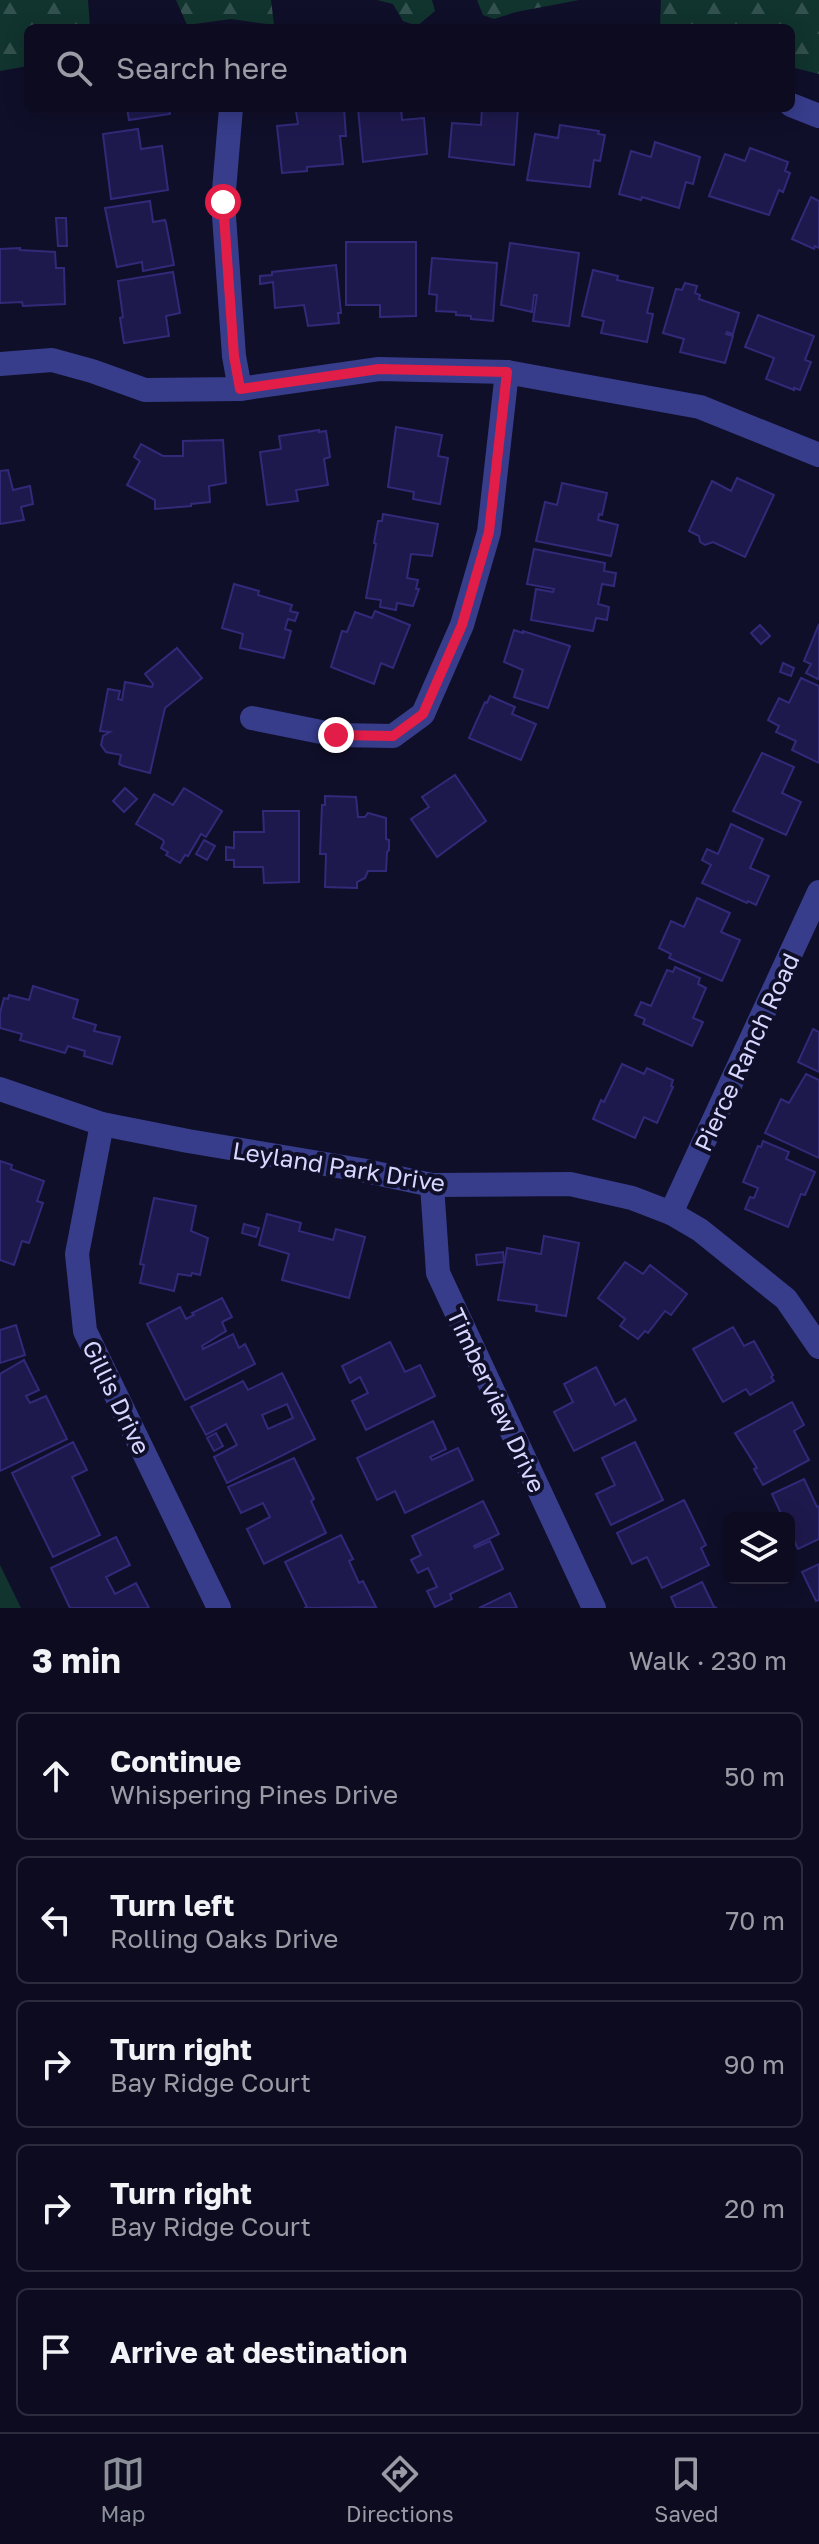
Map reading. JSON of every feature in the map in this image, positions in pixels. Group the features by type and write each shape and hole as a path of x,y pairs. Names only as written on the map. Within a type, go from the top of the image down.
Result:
{"street":[{"path":"795,107 819,116"},
{"path":"231,112 223,202 234,356 240,389"},
{"path":"0,364 52,360 145,390 240,389 379,369 507,372 700,407 819,455"},
{"path":"252,718 336,735 393,736 423,714 462,625 489,532 507,372"},
{"name":"Pierce Ranch Road","path":"671,1213 819,892"},
{"name":"Leyland Park Drive","path":"0,1089 102,1124 432,1185 570,1184 632,1198 671,1213 700,1230 786,1299 819,1347"},
{"name":"Gillis Drive","path":"102,1124 77,1254 85,1331 219,1608"},
{"name":"Timberview Drive","path":"432,1185 438,1273 594,1608"}],"green space":[{"path":"0,0 88,0 90,24 24,24 24,67 0,71"},
{"path":"176,0 271,0 274,24 231,19 187,24"},
{"path":"377,0 432,0 435,11 419,24 411,24 403,21 393,4"},
{"path":"477,0 579,0 494,19 483,15"},
{"path":"661,0 819,0 819,74 795,68 795,24 660,24"},
{"path":"0,1565 21,1608 0,1608"}],"building":[{"path":"128,112 170,112 170,114 129,120"},
{"path":"296,112 344,112 346,136 340,136 343,164 282,173 277,126 298,124"},
{"path":"358,112 401,112 402,120 424,118 427,154 363,162"},
{"path":"482,112 518,112 514,165 449,157 452,123 481,125"},
{"path":"560,125 599,131 598,134 605,135 600,161 594,160 590,187 527,180 535,134 558,138"},
{"path":"138,129 141,149 162,146 168,190 111,199 103,134"},
{"path":"655,142 700,157 693,184 686,182 679,208 619,194 631,151 651,157"},
{"path":"750,148 788,162 785,171 790,173 769,215 709,196 725,154 745,161"},
{"path":"811,197 819,201 819,248 815,246 814,249 792,239"},
{"path":"150,201 153,222 165,220 174,265 143,271 142,262 117,267 105,208"},
{"path":"56,218 66,218 67,246 58,246"},
{"path":"346,242 416,242 416,316 380,317 380,305 346,305"},
{"path":"510,243 579,253 569,326 533,321 537,295 534,295 532,312 501,305"},
{"path":"0,249 55,252 56,268 64,268 65,304 23,306 22,302 0,303"},
{"path":"432,258 497,263 493,321 471,319 471,316 456,315 456,312 436,311 437,295 429,294"},
{"path":"336,265 341,313 338,313 339,323 308,326 304,305 275,308 273,282 260,284 260,276 272,275 272,272"},
{"path":"593,270 618,276 617,280 653,288 647,313 653,314 647,342 601,333 604,321 582,316"},
{"path":"173,272 180,313 166,316 169,336 124,343 118,281"},
{"path":"685,283 697,286 695,293 700,295 699,299 739,313 733,334 726,334 733,336 725,363 680,352 684,339 663,333 676,289 682,290"},
{"path":"758,315 814,336 805,360 811,362 800,390 766,379 774,358 745,347"},
{"path":"396,427 442,435 438,456 448,458 440,504 413,499 414,492 388,487"},
{"path":"326,431 330,457 324,459 328,485 296,490 298,501 267,505 260,452 281,449 279,436"},
{"path":"223,440 226,483 209,486 210,502 155,509 155,500 127,485 140,461 134,457 141,444 163,456 183,456 183,441"},
{"path":"8,470 13,490 30,486 33,504 21,507 24,520 0,524 0,471"},
{"path":"737,478 774,495 745,557 713,542 705,545 700,542 699,536 689,531 712,481 731,491"},
{"path":"562,483 607,493 598,520 618,525 611,556 536,541 545,502 557,505"},
{"path":"383,514 438,524 432,556 411,554 407,578 418,580 416,589 419,589 413,606 397,603 396,610 380,607 381,600 366,598 378,521 382,521"},
{"path":"534,549 605,563 604,571 616,573 614,586 602,584 598,604 609,607 607,620 596,618 593,631 531,620 536,589 553,592 554,589 527,584"},
{"path":"234,584 292,605 290,611 298,613 295,621 288,619 285,629 291,631 284,658 240,648 243,634 222,628"},
{"path":"375,611 410,625 393,668 381,663 374,684 331,667 342,631 347,632 355,612 372,618"},
{"path":"819,624 818,679 806,673 811,664 804,661"},
{"path":"760,625 770,636 761,644 751,633"},
{"path":"514,630 570,646 548,708 514,697 523,670 504,662"},
{"path":"177,648 202,678 165,708 150,773 123,766 119,764 121,755 106,752 101,745 103,736 110,732 100,731 108,689 120,691 118,699 122,700 125,682 152,687 145,674"},
{"path":"783,663 794,668 791,676 780,672"},
{"path":"801,678 819,686 819,763 792,750 796,741 776,732 779,726 768,720 779,698 789,703"},
{"path":"490,696 515,707 512,714 536,724 521,760 469,738"},
{"path":"762,753 794,767 782,793 801,802 786,835 733,811"},
{"path":"455,775 486,821 437,857 411,819 429,807 422,797"},
{"path":"125,788 137,799 124,812 113,801"},
{"path":"184,788 222,811 206,837 201,834 180,863 166,855 168,852 161,848 163,840 136,824 154,794 173,805"},
{"path":"325,796 356,797 358,817 365,817 368,813 386,818 389,850 386,871 368,871 365,878 357,882 357,888 325,887 326,854 320,854"},
{"path":"263,811 299,811 299,882 264,883 263,867 234,867 234,860 226,860 226,847 234,848 234,832 264,832"},
{"path":"731,824 763,839 750,868 769,876 756,905 702,883 711,865 702,860 707,849 718,854"},
{"path":"204,840 215,846 207,860 196,854"},
{"path":"697,898 730,913 721,932 740,940 722,981 669,958 671,954 659,948 671,921 684,927"},
{"path":"675,967 700,978 698,984 706,988 693,1018 703,1022 692,1046 643,1024 645,1019 635,1015 641,1002 651,1006 667,970 673,972"},
{"path":"33,986 78,1000 73,1018 96,1025 94,1031 120,1037 112,1064 84,1056 85,1051 68,1046 65,1053 20,1040 22,1034 0,1028 4,998 8,999 9,995 29,1000"},
{"path":"813,1029 819,1032 819,1072 798,1062"},
{"path":"622,1064 644,1074 647,1068 673,1080 673,1087 657,1123 644,1117 635,1138 593,1119"},
{"path":"806,1074 819,1080 819,1158 765,1133 781,1099 789,1103"},
{"path":"763,1141 789,1152 786,1159 815,1172 805,1195 801,1194 788,1227 745,1209 758,1188 743,1182"},
{"path":"0,1161 12,1165 11,1169 44,1181 37,1201 43,1203 29,1243 22,1241 14,1265 0,1260"},
{"path":"154,1198 196,1206 191,1231 208,1238 200,1275 178,1274 174,1291 140,1283 144,1265 140,1264"},
{"path":"267,1214 301,1223 299,1231 333,1240 336,1229 365,1237 349,1298 282,1280 289,1254 259,1245"},
{"path":"244,1224 259,1228 256,1237 242,1233"},
{"path":"544,1236 579,1243 566,1316 536,1311 537,1305 498,1300 507,1248 541,1254"},
{"path":"503,1252 504,1262 477,1265 476,1255"},
{"path":"625,1262 643,1274 650,1265 687,1294 671,1315 665,1311 648,1333 645,1331 638,1339 620,1326 625,1319 598,1298"},
{"path":"222,1298 232,1317 222,1322 226,1331 202,1346 203,1349 233,1334 239,1348 245,1344 255,1364 185,1400 147,1324 180,1307 186,1319"},
{"path":"16,1325 25,1355 0,1363 0,1330"},
{"path":"733,1327 744,1346 754,1341 774,1381 750,1395 746,1389 723,1402 693,1349"},
{"path":"390,1342 405,1372 420,1365 435,1396 366,1430 352,1401 368,1393 360,1377 350,1383 342,1366"},
{"path":"24,1360 39,1390 26,1396 30,1403 46,1396 67,1439 0,1471 0,1374"},
{"path":"596,1367 615,1405 625,1399 636,1420 574,1451 554,1412 573,1402 564,1384"},
{"path":"282,1373 315,1439 227,1483 214,1457 237,1445 226,1424 206,1435 191,1407 243,1381 248,1390","holes":["287,1404 293,1418 268,1429 262,1415"]},
{"path":"792,1402 804,1425 794,1431 809,1460 763,1485 754,1469 757,1468 735,1433"},
{"path":"433,1421 446,1449 430,1457 432,1460 458,1448 473,1480 405,1513 395,1491 377,1500 357,1458"},
{"path":"216,1433 223,1446 214,1451 207,1438"},
{"path":"73,1442 87,1470 72,1477 100,1535 53,1557 12,1473"},
{"path":"635,1442 663,1500 611,1525 596,1494 615,1485 602,1458"},
{"path":"294,1458 326,1533 264,1564 247,1529 270,1517 263,1503 241,1513 228,1487"},
{"path":"804,1479 819,1506 819,1539 798,1549 795,1543 795,1512 780,1512 772,1494"},
{"path":"684,1500 706,1545 701,1548 709,1565 662,1588 647,1557 632,1564 617,1533"},
{"path":"483,1501 499,1534 474,1546 490,1541 503,1569 450,1594 452,1599 435,1607 427,1591 437,1587 428,1568 418,1573 411,1560 421,1555 412,1536"},
{"path":"341,1535 353,1559 349,1561 359,1583 363,1581 376,1607 304,1608 307,1607 285,1562"},
{"path":"116,1537 130,1565 106,1577 115,1594 136,1583 149,1608 70,1608 51,1568"},
{"path":"819,1564 819,1600 816,1601 802,1572"},
{"path":"702,1582 717,1608 676,1608 671,1597"},
{"path":"510,1593 517,1608 479,1608"}],"route":[{"path":"223,202 234,356 240,389 379,369 507,372 489,532 462,625 423,714 393,736 336,735"}]}
